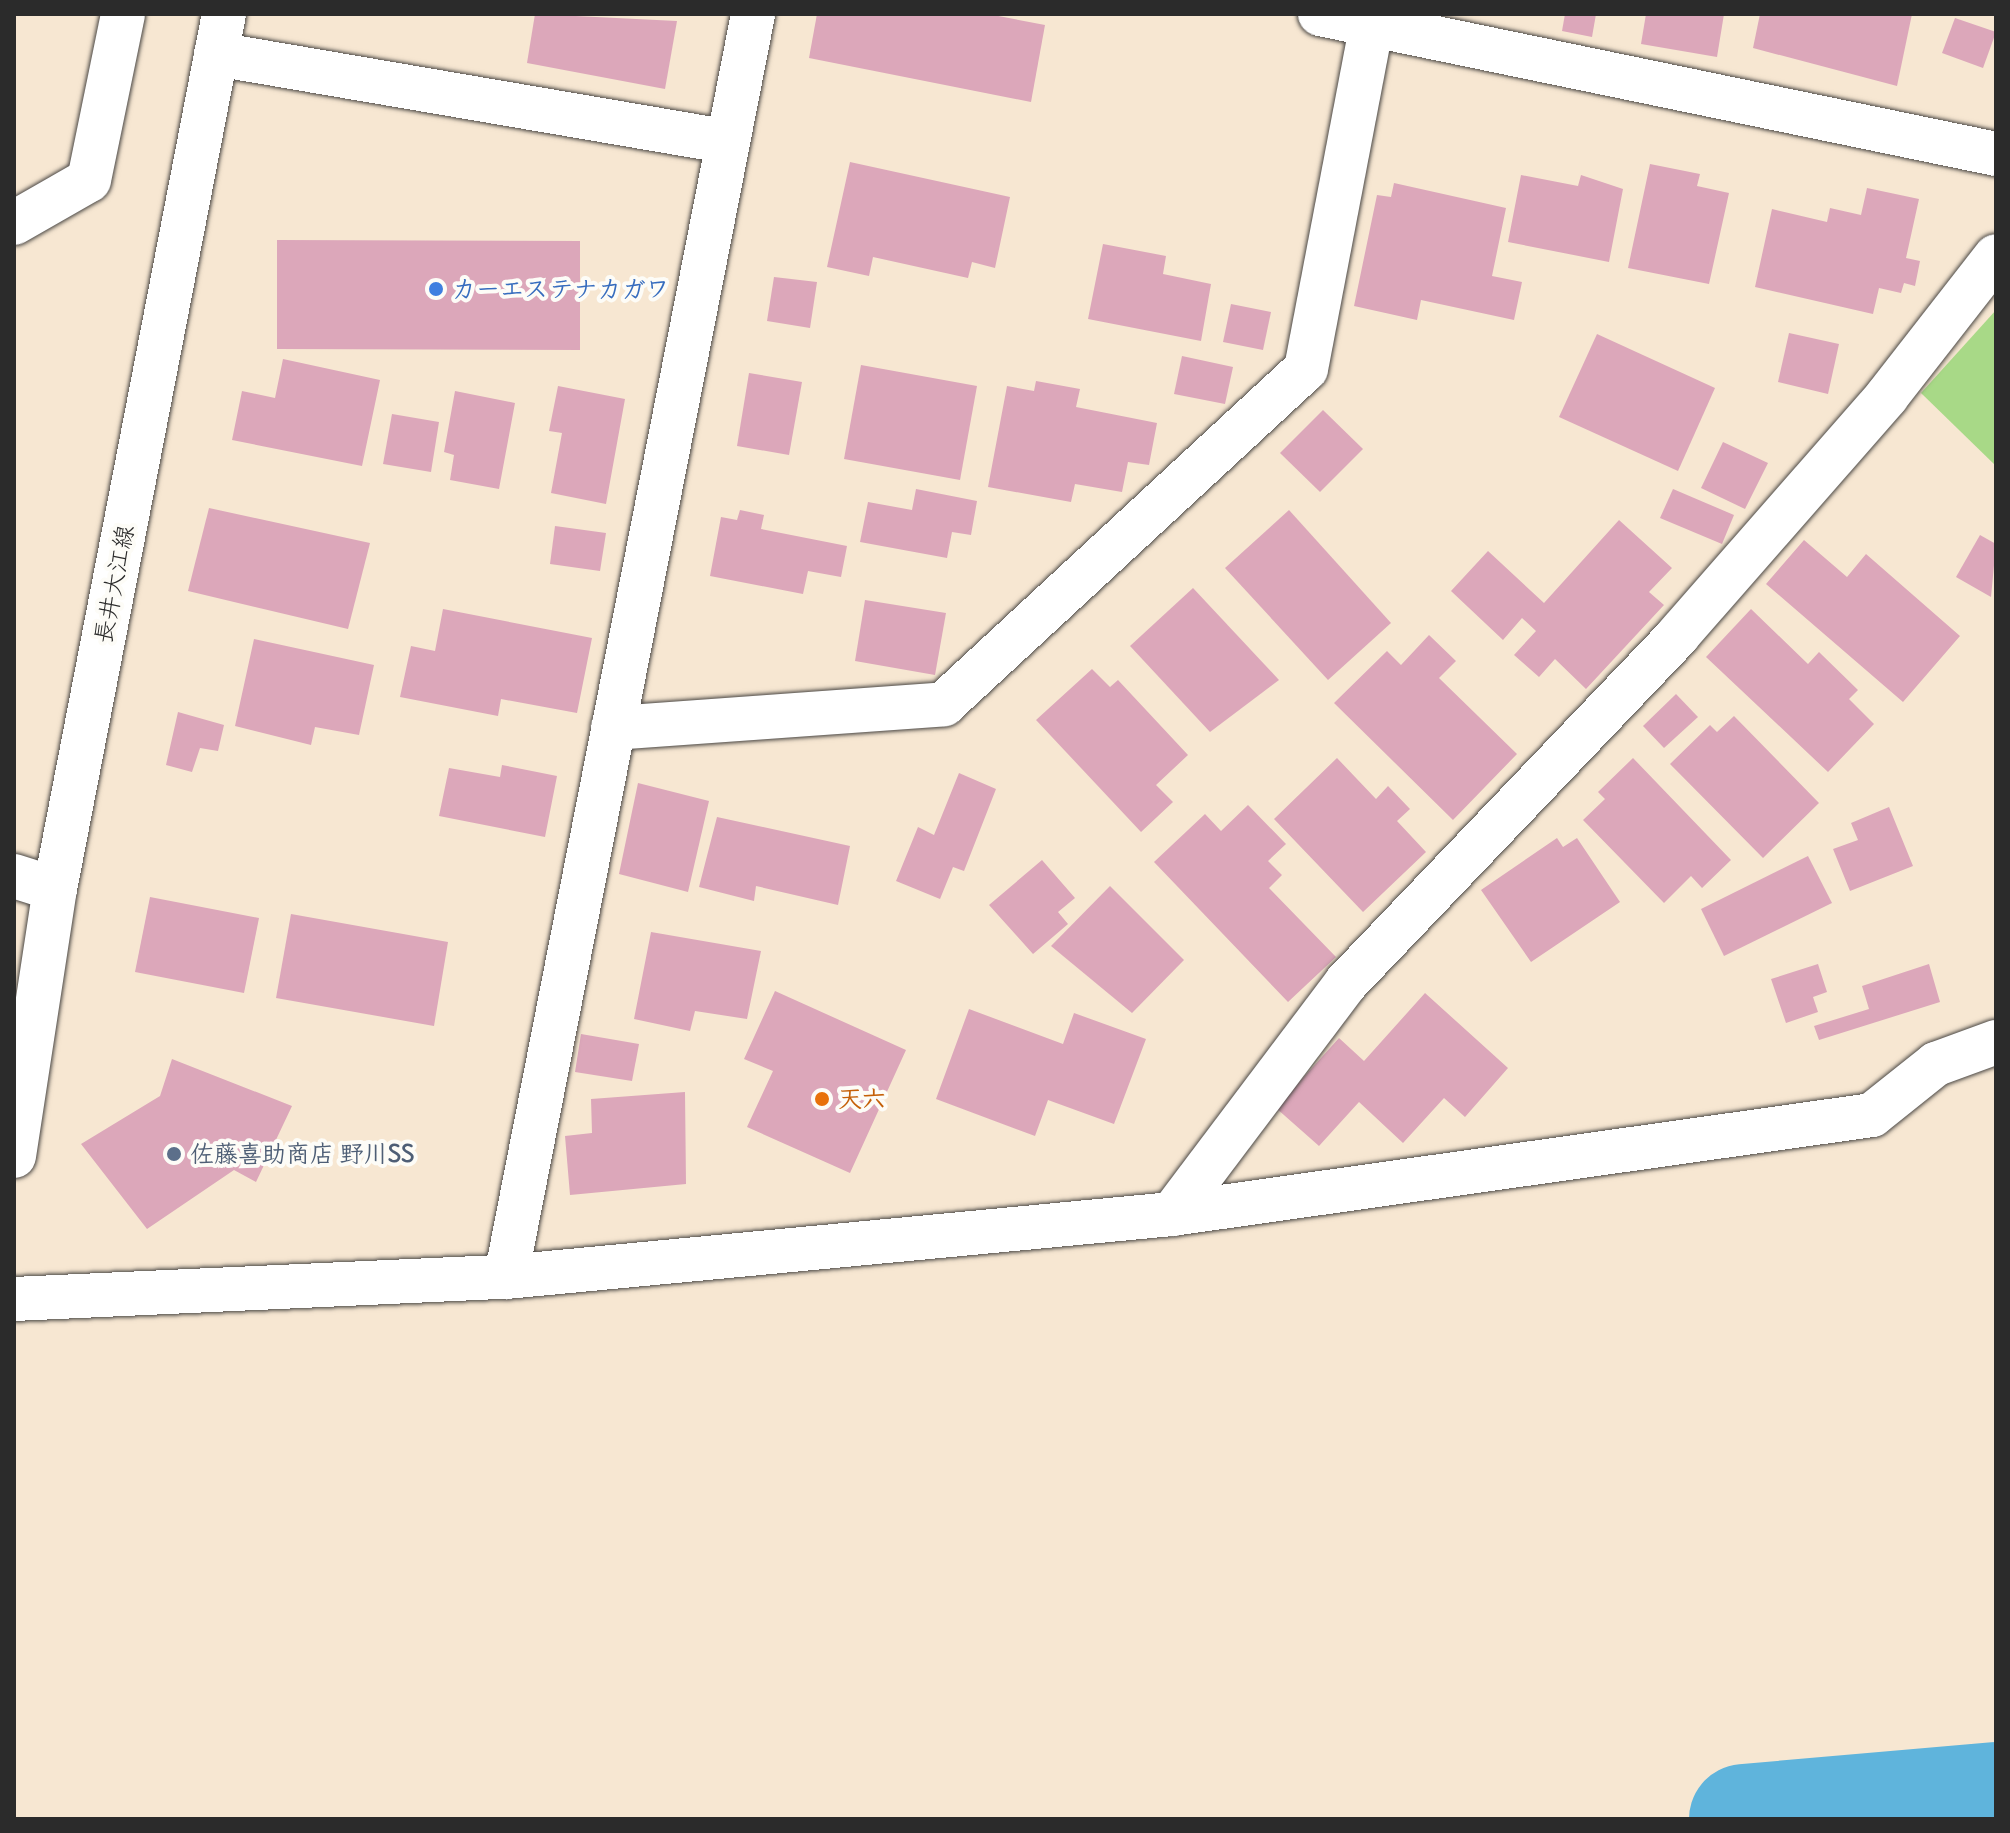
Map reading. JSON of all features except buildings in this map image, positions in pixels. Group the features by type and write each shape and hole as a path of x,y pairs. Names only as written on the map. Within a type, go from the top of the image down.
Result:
{"street":[{"path":"14,223 89,180 123,14"},
{"path":"506,1277 724,141 753,14"},
{"path":"1320,14 1374,19 1996,154"},
{"path":"613,728 944,704 1306,369 1374,19"},
{"path":"220,34 724,141"},
{"name":"長井大江線","path":"14,1156 55,889 220,34"},
{"path":"1172,1214 1346,983 1678,635 1887,396 1996,256"},
{"path":"14,876 55,889"},
{"path":"14,1299 506,1277 1172,1214 1872,1115 1936,1064 1996,1042"}],"green space":[{"path":"1996,310 1996,466 1921,393"}],"waterway":[{"path":"1744,1819 1996,1797"}],"place":[{"name":"カーエステナカガワ","path":"436,289"},
{"name":"天六","path":"822,1099"},
{"name":"佐藤喜助商店 野川SS","path":"174,1154"}]}
